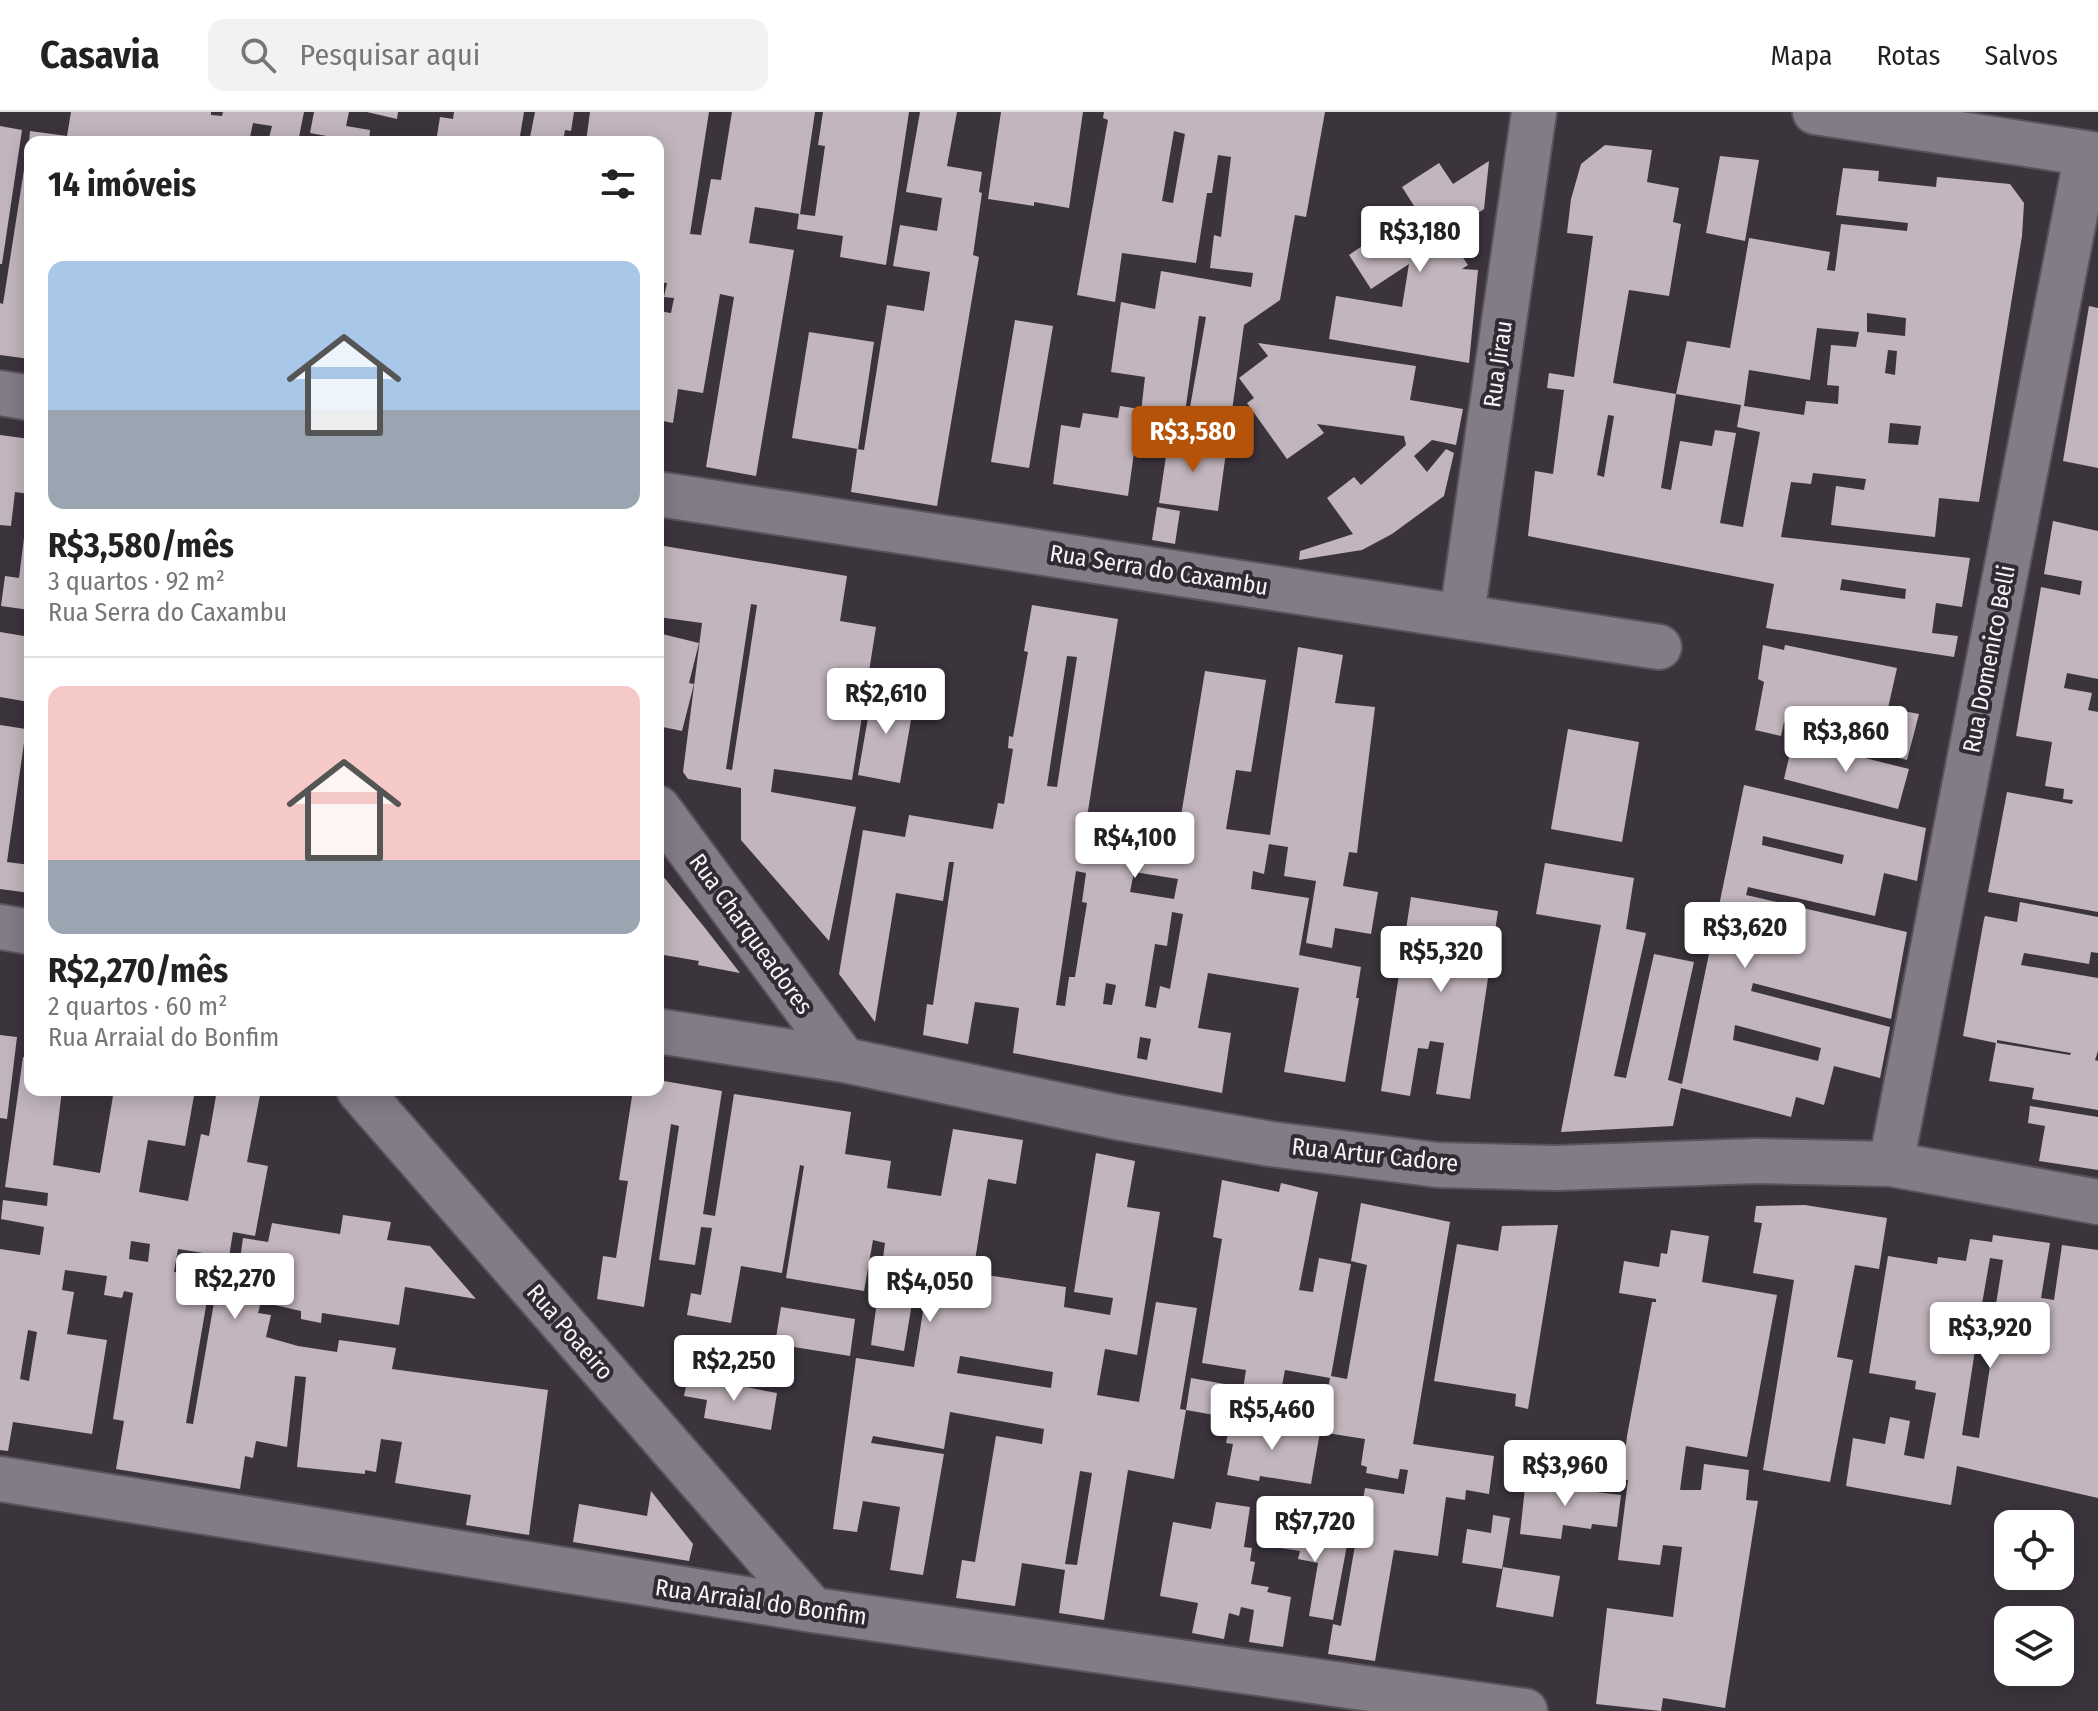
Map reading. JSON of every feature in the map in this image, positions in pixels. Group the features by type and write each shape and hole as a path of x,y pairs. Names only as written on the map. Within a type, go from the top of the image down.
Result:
{"street":[{"name":"Rua Jirau","path":"1462,615 1534,112"},
{"path":"1815,112 2092,154"},
{"name":"Rua Domenico Belli","path":"1891,1164 2092,154"},
{"path":"0,393 24,397"},
{"name":"Rua Serra do Caxambu","path":"664,495 1659,647"},
{"name":"Rua Charqueadores","path":"664,816 844,1060"},
{"path":"0,927 24,931"},
{"name":"Rua Artur Cadore","path":"664,1032 844,1060 1131,1120 1271,1144 1438,1165 1556,1168 1756,1161 1891,1164 2098,1202"},
{"name":"Rua Poaeiro","path":"364,1096 813,1610"},
{"name":"Rua Arraial do Bonfim","path":"0,1479 813,1610 1525,1711"}],"building":[{"path":"71,112 211,112 211,115 222,116 223,112 304,112 299,136 270,136 272,126 253,123 250,136 67,136"},
{"path":"314,112 349,112 346,126 370,130 370,136 310,133"},
{"path":"367,112 398,112 397,119"},
{"path":"454,112 524,112 520,136 437,136 440,117 453,119"},
{"path":"535,112 574,112 571,131 565,130 564,136 530,136"},
{"path":"590,112 709,112 690,234 701,235 711,179 721,180 732,112 815,112 800,214 755,207 749,243 794,250 756,476 706,467 734,297 720,294 703,393 678,389 673,423 664,421 664,312 671,313 674,298 664,297 667,283 664,283 664,136 587,136"},
{"path":"823,112 909,112 886,265 840,257 843,236 797,229 799,214 815,216 825,146 818,145"},
{"path":"920,112 957,112 947,166 982,172 973,255 979,257 937,506 851,492 857,449 864,450 887,305 924,311 930,272 893,266 900,225 937,231 942,198 906,192"},
{"path":"1001,112 1083,112 1069,208 988,199"},
{"path":"1104,112 1325,112 1306,217 1295,215 1280,300 1244,325 1229,432 1187,424 1206,317 1199,316 1184,419 1141,412 1145,377 1111,372 1121,302 1155,309 1161,271 1251,287 1253,273 1210,268 1214,235 1221,237 1231,157 1218,155 1212,193 1207,193 1196,263 1122,253 1115,302 1077,295 1108,120 1103,118","holes":["1174,131 1185,134 1173,203 1162,201"]},
{"path":"0,126 22,130 2,264 0,264"},
{"path":"30,131 67,136 30,136"},
{"path":"1605,145 1652,150 1647,182 1679,188 1673,222 1681,224 1669,296 1629,290 1613,383 1676,394 1687,341 1730,348 1749,238 1830,252 1827,270 1835,271 1841,224 1907,231 1908,223 1836,215 1843,168 1879,171 1878,181 1936,187 1937,177 2010,184 2024,203 2022,236 1979,502 1939,498 1935,537 1831,525 1836,486 1864,490 1866,479 1813,473 1811,484 1791,482 1781,537 1970,558 1962,607 1936,603 1932,633 1958,636 1954,657 1766,628 1774,584 1528,536 1535,471 1553,474 1564,390 1547,388 1549,373 1574,377 1593,236 1567,233 1571,199 1581,164","holes":["1867,313 1906,318 1905,336 1867,332","1817,328 1859,332 1856,347 1831,345 1827,385 1839,386 1838,404 1806,401 1804,415 1744,406 1749,370 1810,380","1888,350 1897,351 1895,375 1885,373","1676,394 1741,405 1737,427 1760,432 1743,527 1720,523 1736,433 1715,430 1712,446 1680,441 1671,490 1661,488","1608,415 1614,416 1604,477 1597,475","1890,423 1921,426 1918,445 1888,443","1842,579 1906,589 1905,599 1840,590"]},
{"path":"1720,156 1759,160 1745,241 1706,233"},
{"path":"1489,161 1484,209 1447,234 1468,265 1462,269 1478,270 1469,363 1329,339 1336,296 1402,307 1409,264 1371,289 1349,255 1416,209 1402,187 1439,163 1453,184"},
{"path":"24,170 24,358 0,355 0,303 3,304"},
{"path":"2089,306 2098,308 2098,468 2063,461"},
{"path":"1015,320 1053,326 1029,468 991,462"},
{"path":"809,332 874,342 858,449 792,438"},
{"path":"1258,343 1416,366 1410,400 1463,409 1456,445 1432,440 1414,456 1427,472 1446,449 1454,453 1444,496 1392,534 1362,550 1299,560 1300,551 1353,534 1327,498 1354,477 1361,485 1406,445 1404,436 1317,424 1324,433 1287,459 1247,403 1254,398 1239,378 1268,356"},
{"path":"1120,406 1140,409 1128,496 1053,484 1061,425 1080,428 1083,413 1118,418"},
{"path":"0,435 24,438 24,493 15,492 11,526 0,525"},
{"path":"1169,436 1227,445 1218,511 1159,503"},
{"path":"1157,507 1180,511 1175,544 1152,540"},
{"path":"2053,521 2098,531 2098,679 2067,673 2064,688 2092,693 2088,710 2098,712 2098,912 1988,892 2007,792 2072,804 2073,800 2063,799 2064,789 2045,786 2052,742 2016,736 2041,587 2080,595 2082,581 2044,574"},
{"path":"24,538 24,609 1,606 5,576 19,578"},
{"path":"664,546 847,576 840,621 876,627 852,780 774,769 771,792 856,807 829,941 741,840 741,788 688,779 683,772 702,623 664,618","holes":["751,604 757,605 732,770 726,769"]},
{"path":"1032,605 1118,619 1083,843 1174,858 1205,671 1266,680 1251,772 1236,770 1226,829 1270,835 1298,647 1343,655 1335,703 1375,707 1357,853 1349,852 1343,886 1378,892 1371,934 1335,928 1332,948 1306,943 1316,881 1284,876 1288,847 1269,844 1264,874 1253,871 1251,889 1309,898 1299,955 1361,967 1345,1082 1284,1072 1299,988 1208,973 1198,1028 1231,1033 1222,1093 1013,1053 1019,1008 975,1002 968,1044 923,1035 927,1004 933,1005 954,862 949,862 943,901 896,893 875,1022 839,974 863,830 905,837 909,815 993,829 998,803 1004,804 1013,749 1008,748 1009,736 1013,737 1028,652 1024,651","holes":["1067,656 1077,657 1057,787 1047,786","1076,871 1086,873 1082,902 1087,903 1075,977 1069,977 1065,1006 1056,1005","1134,872 1178,879 1174,899 1130,892","1172,912 1183,914 1170,989 1160,986 1156,1008 1145,1006 1155,944 1167,946","1106,983 1116,985 1112,1005 1103,1004","1140,1037 1151,1039 1147,1060 1137,1058"]},
{"path":"0,632 24,636 24,701 0,697"},
{"path":"664,634 699,643 689,683 694,684 682,731 664,727"},
{"path":"1763,645 1784,650 1785,645 1897,668 1888,708 1919,714 1907,760 1814,736 1816,730 1784,722 1781,736 1755,730 1764,682 1758,679"},
{"path":"873,689 915,697 900,783 858,775"},
{"path":"0,725 24,729 7,862 24,864 24,892 0,889"},
{"path":"1568,729 1639,742 1622,842 1551,829"},
{"path":"1793,740 1909,769 1898,809 1784,779"},
{"path":"1744,785 1926,828 1917,881 1884,873 1875,916 1748,887 1746,895 1907,932 1891,1019 1753,983 1751,991 1890,1027 1880,1078 1834,1066 1824,1105 1796,1097 1791,1117 1681,1088 1673,1126 1561,1132 1601,925 1536,914 1545,863 1634,878 1626,929 1646,933 1614,1076 1626,1078 1654,954 1694,962 1668,1080 1682,1084","holes":["1763,836 1844,855 1842,864 1762,845","1735,1025 1821,1048 1818,1061 1733,1040"]},
{"path":"664,877 740,973 698,965 699,961 664,955"},
{"path":"1411,897 1498,911 1470,1099 1436,1094 1444,1043 1430,1041 1428,1049 1418,1048 1410,1096 1381,1091"},
{"path":"2020,902 2098,917 2098,953 2091,952 2089,964 2024,953 2021,965 2098,978 2098,1051 2095,1060 2098,1061 2098,1110 2032,1099 2034,1088 1989,1081 1996,1043 1963,1036 1985,916 2017,922","holes":["1997,1040 2071,1053 1997,1043"]},
{"path":"0,1035 17,1037 7,1119 0,1118"},
{"path":"23,1057 24,1096 61,1096 53,1165 100,1173 113,1096 194,1096 185,1146 148,1140 139,1192 188,1201 201,1134 209,1136 216,1096 260,1096 247,1162 268,1166 255,1236 233,1232 229,1257 240,1260 243,1238 268,1242 272,1223 340,1234 343,1215 391,1222 387,1240 430,1246 476,1299 405,1287 399,1325 322,1313 321,1323 301,1319 301,1311 261,1302 258,1313 271,1315 266,1337 337,1352 339,1340 396,1348 392,1369 548,1390 529,1535 466,1525 471,1495 395,1483 402,1442 381,1439 376,1472 365,1470 365,1474 297,1467 306,1377 295,1376 287,1447 256,1441 253,1458 245,1456 240,1489 116,1469 124,1421 113,1419 133,1293 124,1291 122,1298 104,1295 107,1276 65,1270 62,1290 74,1292 67,1334 107,1340 92,1434 13,1422 8,1451 0,1450 0,1249 40,1255 44,1227 1,1219 3,1200 47,1206 48,1193 5,1187","holes":["131,1241 150,1244 148,1262 129,1259","178,1249 222,1256 193,1424 186,1423 211,1277 174,1272","28,1330 37,1332 29,1381 20,1379"]},
{"path":"664,1081 722,1091 703,1214 715,1216 734,1094 851,1112 845,1154 891,1161 887,1188 941,1196 953,1129 1023,1140 1016,1184 988,1179 973,1273 1066,1287 1064,1307 1110,1315 1113,1298 1074,1292 1096,1153 1135,1161 1127,1207 1160,1212 1137,1355 1105,1349 1097,1395 1139,1402 1156,1302 1197,1308 1180,1409 1186,1410 1174,1479 1128,1470 1104,1620 1059,1613 1065,1570 1022,1563 1015,1606 956,1598 962,1560 975,1562 996,1436 1042,1444 1044,1429 950,1412 944,1449 873,1436 871,1443 944,1454 923,1575 890,1570 900,1507 863,1501 857,1532 833,1529 856,1358 914,1367 927,1287 915,1285 904,1351 871,1345 885,1243 873,1240 864,1291 786,1278 804,1166 800,1165 782,1273 741,1266 731,1323 687,1315 691,1293 701,1295 712,1228 701,1227 695,1265 659,1260 679,1126 671,1124 644,1307 597,1299 603,1256 616,1258 628,1181 619,1180 632,1096 664,1096","holes":["960,1356 1053,1372 1051,1388 957,1373","1080,1471 1092,1473 1077,1565 1065,1564"]},
{"path":"2030,1106 2098,1117 2098,1170 2039,1161 2045,1126 2028,1123"},
{"path":"1222,1180 1279,1192 1281,1183 1318,1192 1299,1290 1313,1292 1319,1258 1351,1264 1331,1376 1347,1379 1367,1265 1351,1261 1361,1203 1450,1222 1413,1444 1494,1456 1489,1494 1466,1490 1465,1500 1446,1497 1438,1556 1394,1550 1375,1661 1328,1654 1333,1624 1341,1626 1365,1488 1404,1494 1408,1470 1400,1469 1398,1479 1366,1473 1367,1467 1361,1465 1365,1439 1320,1432 1330,1378 1285,1370 1279,1402 1242,1396 1246,1370 1202,1363 1222,1239 1213,1237"},
{"path":"1805,1205 1887,1218 1879,1269 1855,1265 1837,1357 1853,1360 1830,1482 1763,1470 1794,1280 1753,1273 1762,1223 1754,1222 1756,1206"},
{"path":"1558,1225 1528,1409 1515,1406 1516,1394 1434,1381 1457,1244 1498,1251 1502,1226"},
{"path":"1671,1230 1709,1236 1702,1282 1777,1295 1747,1457 1686,1446 1680,1490 1701,1490 1704,1464 1749,1470 1746,1500 1758,1501 1725,1708 1663,1698 1661,1711 1596,1704 1607,1608 1673,1617 1682,1547 1663,1545 1660,1565 1618,1560 1628,1480 1622,1480 1627,1436 1652,1302 1656,1302 1656,1299 1619,1293 1624,1261 1659,1267 1661,1253 1667,1254"},
{"path":"1993,1235 2050,1243 2041,1298 2054,1300 2062,1245 2098,1250 2098,1498 1957,1466 1951,1505 1846,1486 1853,1438 1885,1444 1890,1417 1910,1421 1904,1455 1924,1459 1936,1393 1915,1389 1916,1381 1869,1373 1888,1256 1937,1264 1938,1257 1966,1261 1970,1239 1992,1242","holes":["1990,1258 2003,1260 1993,1323 1979,1321","1977,1337 1994,1340 1979,1438 1962,1435"]},
{"path":"781,1307 855,1319 850,1356 775,1344"},
{"path":"688,1376 777,1393 771,1430 704,1418 707,1400 684,1396"},
{"path":"1191,1378 1236,1386 1231,1418 1186,1410"},
{"path":"1231,1418 1320,1432 1311,1484 1260,1476 1259,1481 1227,1475 1233,1444 1226,1443"},
{"path":"1526,1478 1597,1486 1596,1492 1621,1495 1617,1527 1592,1524 1591,1529 1563,1525 1561,1539 1520,1534"},
{"path":"651,1491 693,1544 689,1561 573,1542 579,1504 647,1516"},
{"path":"1216,1502 1250,1507 1244,1547 1252,1548 1250,1561 1255,1562 1251,1584 1269,1587 1267,1592 1291,1597 1283,1647 1249,1642 1254,1610 1241,1607 1239,1616 1229,1613 1224,1639 1192,1633 1198,1603 1160,1596 1173,1522 1211,1529"},
{"path":"1280,1515 1305,1520 1302,1537 1347,1545 1333,1620 1309,1616 1318,1563 1298,1559 1300,1551 1274,1547"},
{"path":"1493,1515 1510,1518 1502,1569 1462,1563 1467,1529 1491,1533"},
{"path":"1503,1567 1560,1576 1553,1617 1496,1607"}]}
